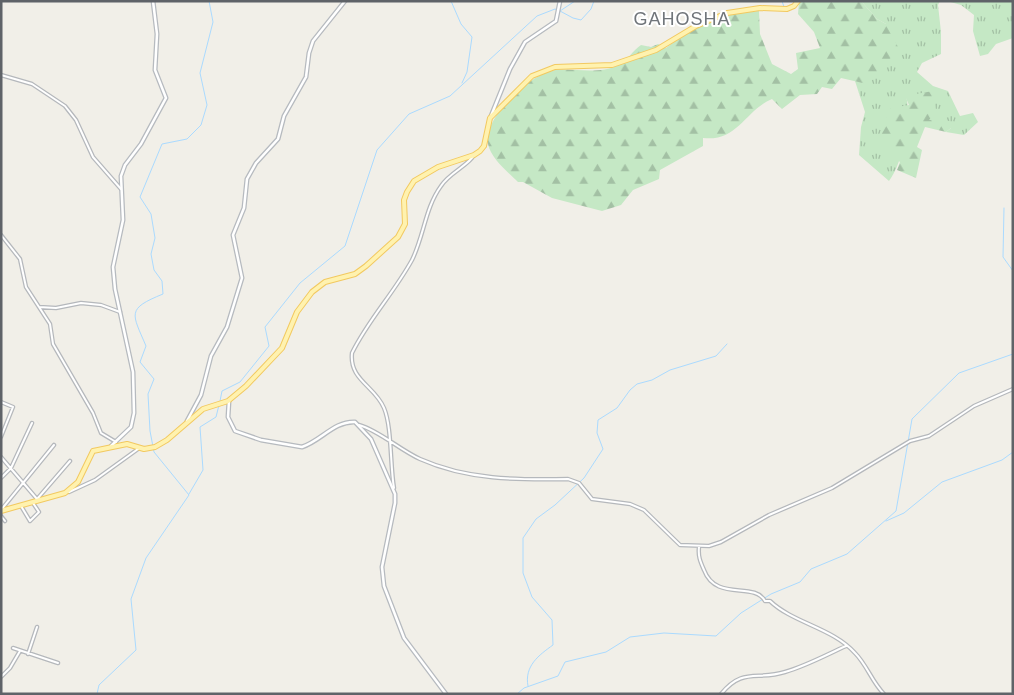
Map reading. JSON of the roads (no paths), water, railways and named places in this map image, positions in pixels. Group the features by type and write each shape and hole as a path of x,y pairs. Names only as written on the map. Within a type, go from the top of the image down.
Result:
{"main road":[{"path":"1,511 65,493 78,482 93,451 127,444 140,448 155,447 167,440 203,409 228,401 278,353 297,312 312,292 325,282 355,274 398,237 405,224 404,200 414,181 438,167 474,155 484,146 490,118 532,76 545,70 612,65 639,54 656,50 696,26 727,13 760,8 787,9 794,6 798,1"}],"street":[{"path":"111,446 131,427 134,413 133,372 115,289 113,268 123,220 124,203 121,189 124,168 141,144 166,98 155,70 157,34 153,1"},
{"path":"187,421 200,395 207,364 224,334 242,278 233,235 244,208 246,179 256,163 278,139 284,116 306,77 313,41 345,1"},
{"path":"490,118 492,109 525,42 556,21 560,1"},
{"path":"1,74 32,84 73,114 92,155 121,189"},
{"path":"446,694 404,638 384,586 382,567 395,503 395,494 384,408 354,372 351,362 352,353 421,243 429,207 441,185 456,169 472,160 474,155"},
{"path":"102,166 104,162"},
{"path":"1,235 19,256 26,287 50,324 54,344 93,413 101,433 116,442"},
{"path":"39,307 56,308 81,303 101,305 121,312"},
{"path":"219,331 224,334"},
{"path":"207,364 212,366"},
{"path":"228,401 228,417 235,432 256,439 295,447 310,445 346,423 355,422 440,468 463,474 511,480 568,479 579,482 592,499 630,504 644,510 680,545 698,547 721,542 768,515 832,488 910,441 929,436 982,404 1013,389"},
{"path":"1,402 13,407 1,437"},
{"path":"1,478 10,468 32,423"},
{"path":"359,425 371,439 395,494"},
{"path":"1,511 54,445"},
{"path":"65,493 95,480 140,448"},
{"path":"1,457 38,500 70,461"},
{"path":"21,506 30,521 39,512 33,503"},
{"path":"1,516 5,522"},
{"path":"698,547 698,557 706,575 720,588 753,592 762,596 765,601 770,601 797,618 811,623 855,652 884,694"},
{"path":"28,654 37,627"},
{"path":"721,694 731,682 744,676 784,672 846,646"},
{"path":"14,648 58,663"},
{"path":"1,677 10,668 20,650"}],"waterway":[{"path":"97,694 99,685 136,650 131,599 146,558 189,495 154,452 150,431 148,394 154,379 140,362 146,346 135,319 135,313 143,304 163,294 162,281 154,270 151,254 155,238 151,214 140,197 162,144 187,139 201,125 207,105 200,73 213,22 209,1"},
{"path":"451,1 461,24 472,37 467,72 462,83"},
{"path":"220,401 222,391 240,382 269,346 265,327 300,283 345,246 377,150 409,114 450,96 537,16 555,9 560,11 575,1"},
{"path":"560,11 581,20 591,9 594,1"},
{"path":"782,1 784,7"},
{"path":"1004,208 1003,257 1013,271"},
{"path":"528,686 527,679 530,667 538,657 553,645 552,620 532,597 523,573 523,538 536,519 555,505 584,478 603,449 597,433 598,420 617,408 630,390 637,384 652,380 670,370 716,356 727,344"},
{"path":"517,694 524,688 558,676 565,662 606,652 630,637 664,633 716,636 741,613 771,594 800,582 811,569 847,554 896,511 912,419 959,373 1013,354"},
{"path":"189,494 203,470 200,427 216,417 219,405"},
{"path":"886,521 904,513 942,482 1002,460 1013,452"}],"district":[{"name":"GAHOSHA","path":"682,19"}]}
